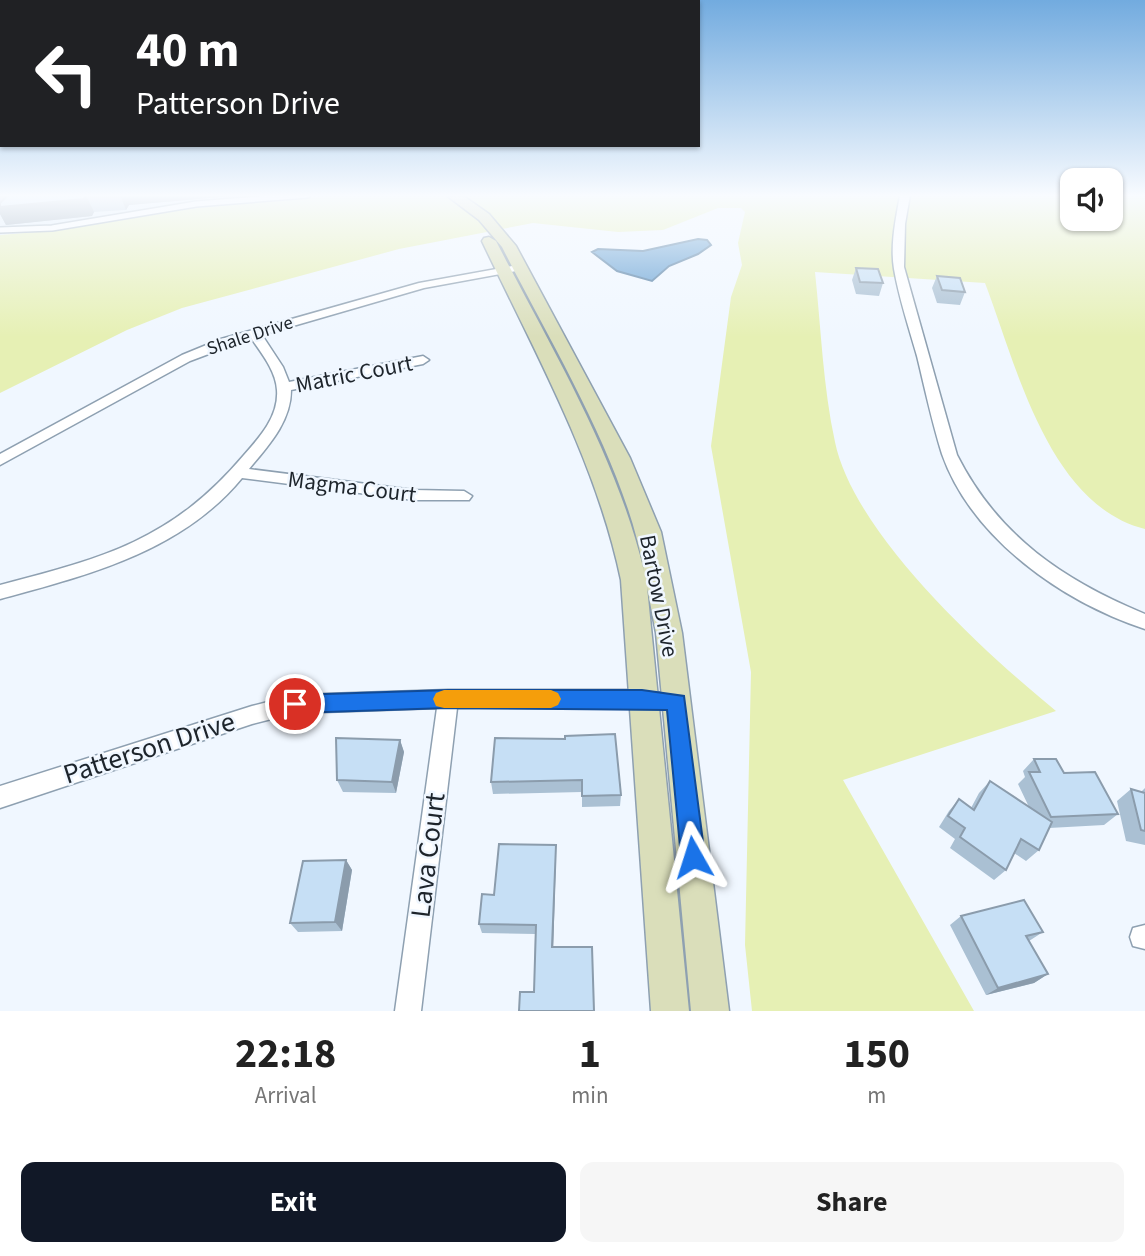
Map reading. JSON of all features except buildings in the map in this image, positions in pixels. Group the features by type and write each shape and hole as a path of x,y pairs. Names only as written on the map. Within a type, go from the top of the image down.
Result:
{"street":[{"name":"Bartow Drive","path":"491,242 512,269 619,458 649,532 661,580 677,702 710,1011"},
{"name":"Bartow Drive","path":"503,242 598,462 612,498 634,580 670,1011"},
{"path":"900,242 899,267 950,455 960,479 978,506 1005,536 1041,566 1093,597 1145,622"},
{"name":"Shale Drive","path":"0,460 186,358 254,333 400,291 512,269"},
{"path":"0,592 81,570 160,539 215,500 240,472 279,419 284,387 254,333"},
{"name":"Matric Court","path":"284,387 423,360"},
{"name":"Magma Court","path":"240,472 414,495 464,496"},
{"name":"Patterson Drive","path":"0,797 252,715 295,704 448,699 642,699 677,702"},
{"name":"Lava Court","path":"408,1011 448,699"}],"green space":[{"path":"0,242 434,242 399,249 182,308 127,330 0,393"},
{"path":"738,242 1145,242 1145,529 1112,515 1083,492 1060,462 1040,427 1024,390 985,283 815,272 831,421 847,478 868,515 926,589 994,657 1056,711 843,780 974,1011 752,1011 745,945 751,672 711,446 731,297 742,265"}],"water":[{"path":"683,242 709,242 711,245 698,254 669,266 652,281 617,271 592,252 598,249 643,251"}],"slow traffic":[{"path":"444,699 551,699"}],"route":[{"path":"295,704 448,699 642,699 677,702 693,857"}]}
